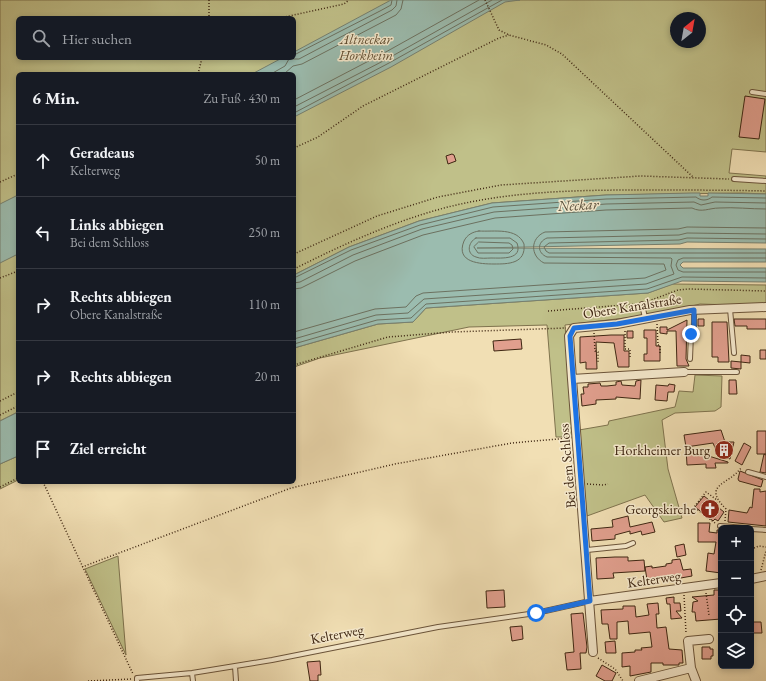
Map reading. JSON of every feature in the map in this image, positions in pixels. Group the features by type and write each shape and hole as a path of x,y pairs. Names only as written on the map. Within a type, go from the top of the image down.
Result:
{"street":[{"name":"Obere Kanalstraße","path":"574,328 625,323 645,318 694,310 766,307"},
{"name":"Bei dem Schloss","path":"574,328 570,336 572,380 590,601"},
{"path":"572,380 684,372"},
{"name":"Kelterweg","path":"590,601 718,583"},
{"path":"590,601 594,652"},
{"path":"696,681 691,668 688,641 709,639"},
{"path":"639,681 691,668"}],"lane":[{"path":"752,92 766,94"},
{"path":"734,179 766,181"},
{"path":"642,304 645,318"},
{"path":"730,308 734,353"},
{"path":"690,359 691,334 694,331 694,310"},
{"path":"684,372 737,372"},
{"path":"748,472 766,477"},
{"path":"754,529 766,530"},
{"path":"587,550 626,546 632,543"},
{"name":"Kelterweg","path":"137,680 235,666 438,627 536,613 590,601"},
{"path":"235,666 236,681"},
{"path":"192,673 193,681"}],"path":[{"path":"209,0 209,16"},
{"path":"289,16 344,4 349,0"},
{"path":"485,0 499,30 509,35 546,45 562,54 694,178"},
{"path":"296,147 318,137 363,106 499,38 509,35"},
{"path":"198,72 202,60"},
{"path":"0,182 16,175"},
{"path":"296,253 377,216 438,197 501,185 641,176 734,179"},
{"path":"296,268 358,238 416,216 449,206 498,197 538,192 766,191"},
{"path":"0,278 16,272"},
{"path":"548,311 642,304 678,290 766,291"},
{"path":"657,316 658,345 660,345 660,354"},
{"path":"625,323 625,349 630,349 630,359"},
{"path":"594,327 594,351 598,352 598,362"},
{"path":"296,364 388,337 452,332 574,328"},
{"path":"0,401 16,393"},
{"path":"0,415 16,407"},
{"path":"82,567 291,488 395,464 512,443 568,438"},
{"path":"717,500 716,489 721,482 736,475 741,468"},
{"path":"0,487 16,479"},
{"path":"581,483 603,486 608,484"},
{"path":"44,484 130,671 137,680"},
{"path":"706,492 726,509 724,520 714,523 694,507 706,492"},
{"path":"724,520 732,525"},
{"path":"754,548 759,546 766,547"},
{"path":"759,577 766,551"},
{"path":"706,585 709,615"},
{"path":"683,588 686,637 688,641"},
{"path":"594,652 594,656 615,669 623,681"},
{"path":"88,681 137,680"}],"green space":[{"path":"0,0 766,0 766,152 732,149 729,173 766,176 766,194 606,195 492,203 419,221 349,247 296,274 296,72 16,72 16,413 0,421"},
{"path":"672,284 766,285 766,306 700,304 659,314 565,325 574,437 556,437 547,325 469,327 320,358 296,366 296,347 378,324 413,322 426,308 648,293"},
{"path":"695,375 722,376 721,407 715,411 675,413 662,420 668,469 682,518 664,522 645,495 587,516 579,430 608,425 609,421 675,407 679,391 693,392"},
{"path":"16,457 16,481 0,489 0,464"},
{"path":"118,556 126,655 85,569"}],"water":[{"name":"Altneckar Horkheim","path":"391,0 520,0 505,2 391,67 296,116 296,72 256,72 278,60 296,60 296,51"},
{"name":"Neckar","path":"700,193 700,196 708,196 708,193 766,194 766,243 687,242 680,244 477,248 766,249 766,262 683,262 680,265 683,268 766,268 766,282 682,281 648,293 426,308 413,322 378,324 296,347 296,274 349,247 419,221 492,203 606,195"},
{"path":"16,196 16,255 0,263 0,204"},
{"path":"16,413 16,457 0,464 0,421"}],"building":[{"path":"745,96 765,99 759,139 739,137"},
{"path":"452,154 454,155 456,161 448,164 446,156"},
{"path":"698,319 704,319 704,326 698,326"},
{"path":"734,319 766,319 766,329 747,329 747,326 735,326"},
{"path":"687,320 686,359 689,366 677,366 676,331 667,331 667,334 660,333 660,327 667,327 667,330"},
{"path":"712,322 727,322 729,362 718,362 718,357 712,357"},
{"path":"644,330 656,330 656,346 660,346 660,361 644,361 644,354 647,354 647,338 644,338"},
{"path":"627,331 633,331 633,338 627,338"},
{"path":"624,335 624,351 629,351 629,367 618,367 614,343 596,342 597,369 586,369 586,362 580,363 580,337"},
{"path":"521,339 522,349 494,351 493,341"},
{"path":"760,350 766,350 766,359 760,359"},
{"path":"741,355 750,356 750,363 741,362"},
{"path":"731,361 741,362 741,369 731,368"},
{"path":"641,380 640,399 616,397 616,399 596,400 596,404 582,406 581,394 584,394 583,387 588,387 588,384 600,383 601,386 607,386 616,385 616,382 621,381 622,385 635,386 636,381"},
{"path":"729,380 736,380 737,394 729,394"},
{"path":"669,384 675,385 674,392 668,392 667,401 655,400 656,385 668,386"},
{"name":"Horkheimer Burg","path":"721,430 725,442 734,442 730,459 718,455 713,443 686,447 684,435"},
{"path":"757,431 766,431 766,454 757,454"},
{"path":"744,443 751,447 742,465 735,461"},
{"path":"686,449 728,463 715,463 716,468 706,468 706,464 687,465"},
{"path":"764,454 766,455 766,473 760,472"},
{"path":"740,471 763,480 761,487 739,481"},
{"path":"754,489 760,489 760,492 766,491 766,526 728,522 729,510 747,513 750,507 752,508"},
{"name":"Georgskirche","path":"704,496 724,512 718,521 715,519 713,521 695,507"},
{"path":"628,516 630,527 652,522 655,532 642,535 641,531 630,534 630,531 615,535 615,539 592,541 591,529 613,527 612,520"},
{"path":"698,523 710,523 709,532 717,533 718,530 718,573 706,571 708,553 714,554 716,542 698,542"},
{"path":"684,544 686,555 677,557 675,546"},
{"path":"628,557 628,561 644,560 645,571 613,573 614,578 597,579 596,558"},
{"path":"680,559 683,570 691,569 692,576 675,579 674,577 647,580 645,567 652,566 652,568 666,566 666,564 672,563 672,560"},
{"path":"504,590 505,607 487,608 486,591"},
{"path":"714,590 718,590 718,619 696,621 695,612 692,612 693,602 698,601 692,597 714,595"},
{"path":"674,597 674,603 680,603 681,611 676,611 682,618 671,619 670,604 667,604 666,598"},
{"path":"658,603 659,614 656,614 657,628 666,627 669,649 682,650 683,663 679,663 679,665 663,665 663,663 651,663 651,672 630,676 630,666 622,667 622,653 635,652 635,650 642,650 641,648 652,647 650,632 629,634 628,621 617,622 617,639 610,639 608,624 602,624 601,610 623,609 623,606 635,606 636,617 649,615 647,604"},
{"path":"583,613 587,647 586,653 580,653 581,669 567,670 565,653 574,652 571,614"},
{"path":"754,622 761,622 762,633 754,633"},
{"path":"522,626 523,639 512,641 510,627"},
{"path":"615,641 616,653 606,653 605,642"},
{"path":"702,647 710,647 710,649 713,649 713,656 711,656 711,659 702,659"},
{"path":"320,661 321,675 318,675 318,681 310,681 307,662"},
{"path":"602,665 616,673 612,681 605,681 596,676"}],"place":[{"name":"Horkheimer Burg","path":"724,450"},
{"name":"Georgskirche","path":"710,509"}],"route":[{"path":"536,613 590,601 578,438 572,380 571,331 574,328 617,324 694,310 694,331 691,334"}]}
